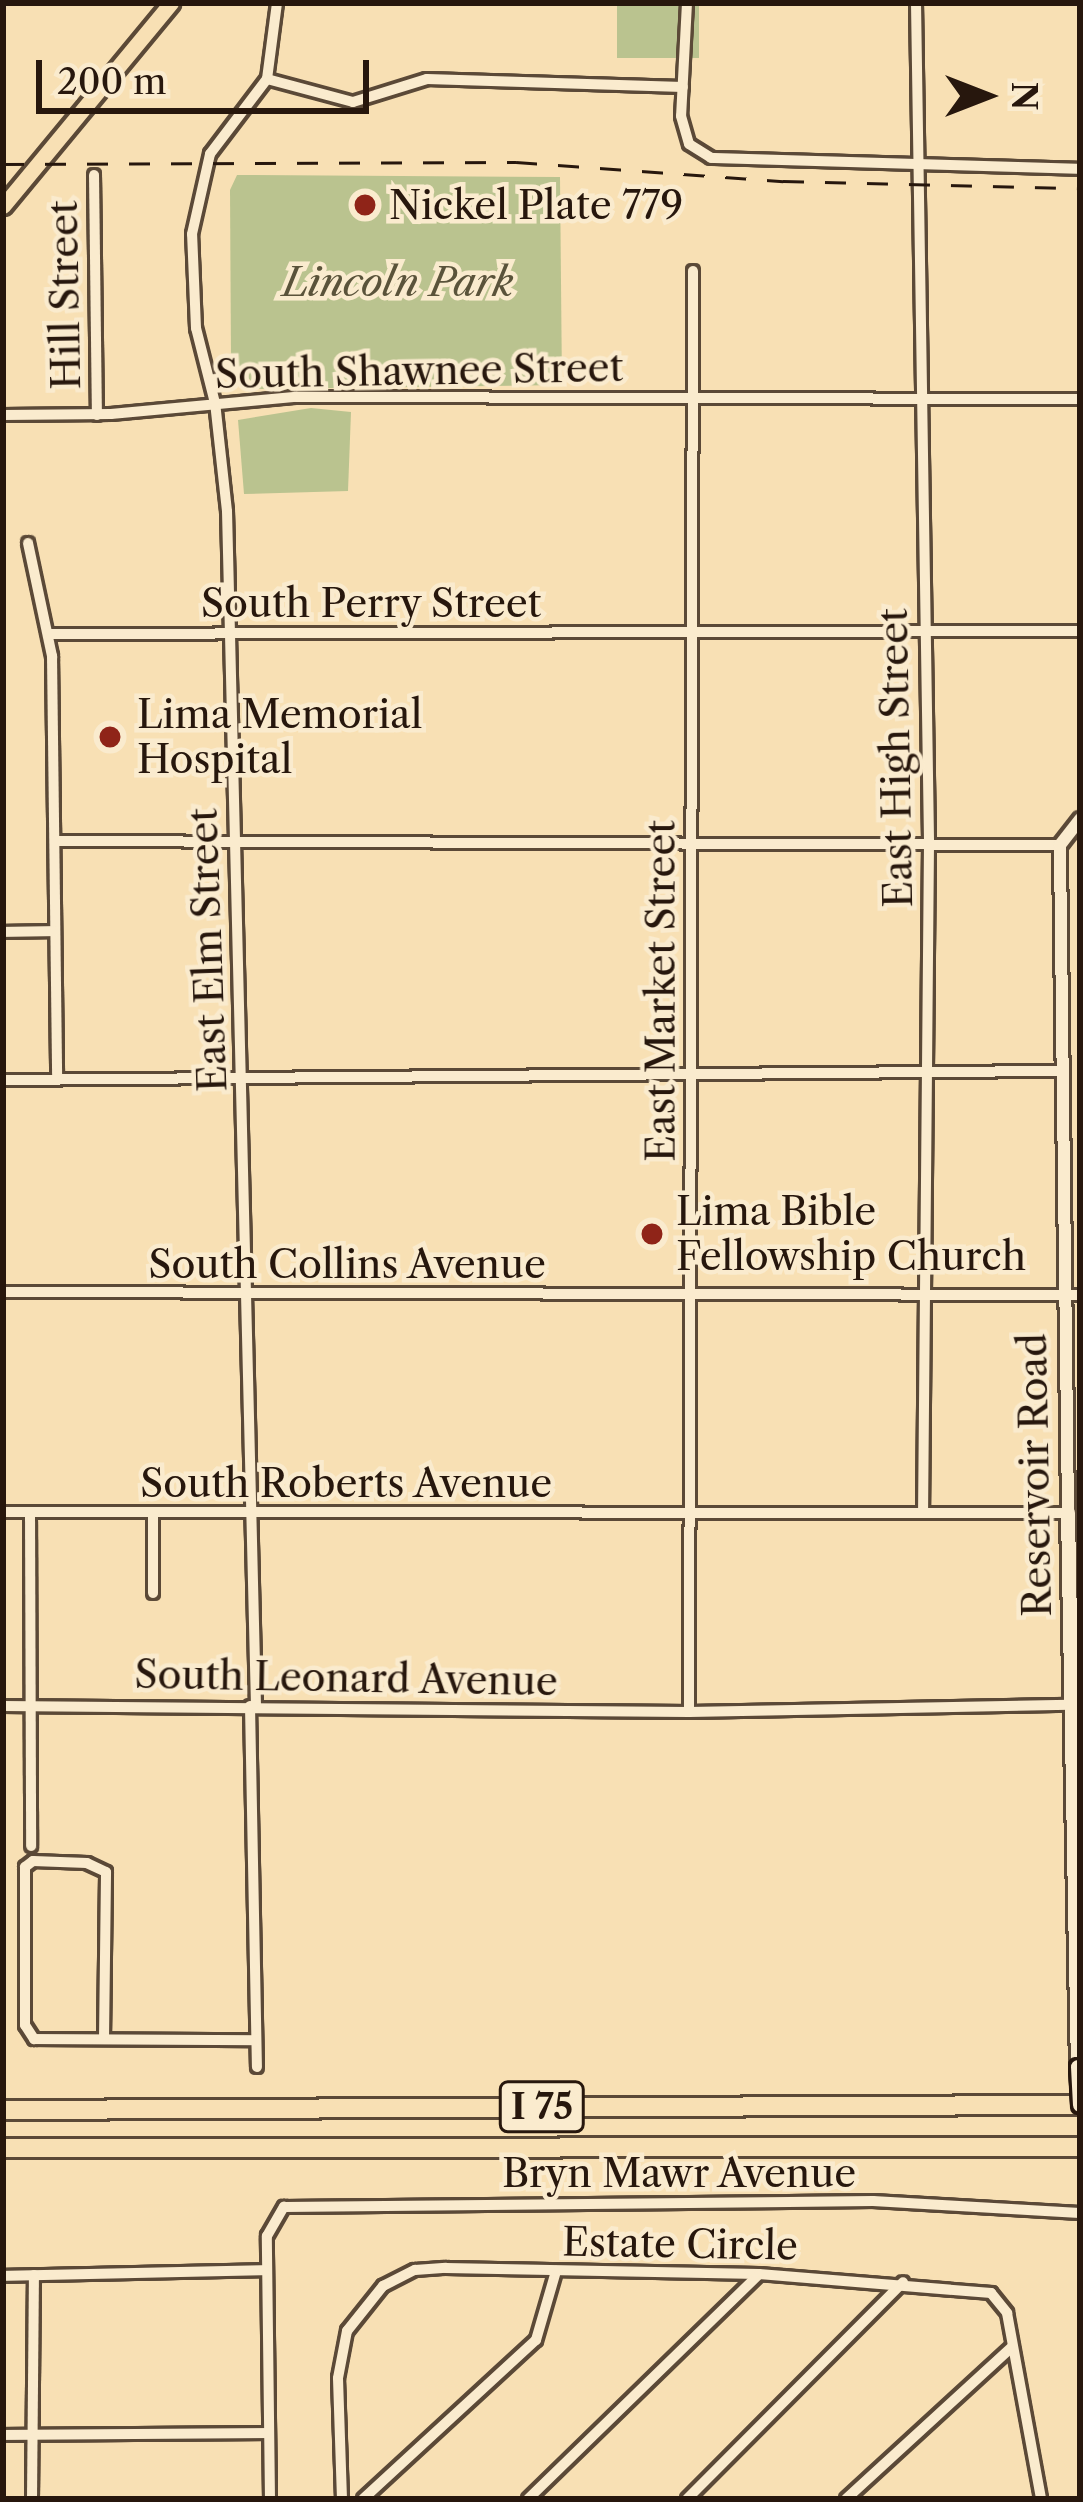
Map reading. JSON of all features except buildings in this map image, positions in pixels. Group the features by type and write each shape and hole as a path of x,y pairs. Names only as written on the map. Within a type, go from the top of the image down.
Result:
{"highway":[{"name":"I 75","path":"3,2110 1080,2105"},
{"name":"I 75","path":"3,2150 1080,2146"}],"main road":[{"path":"3,206 170,3"},
{"name":"Reservoir Road","path":"1068,1513 1080,2105"}],"street":[{"path":"277,3 267,80 352,103 427,79 682,87"},
{"path":"687,3 682,87 689,143 711,158 1080,169"},
{"name":"East High Street","path":"916,3 928,844 923,1513"},
{"name":"East Elm Street","path":"257,2067 255,1513 229,634 215,403 196,328 196,197 222,133 267,80"},
{"name":"Hill Street","path":"94,175 97,415"},
{"name":"East Market Street","path":"689,1712 693,271"},
{"name":"South Shawnee Street","path":"3,415 97,415 215,403 1080,400"},
{"path":"28,543 51,634 57,1080"},
{"name":"South Perry Street","path":"51,634 1080,631"},
{"path":"56,842 1060,844 1080,819"},
{"name":"Reservoir Road","path":"1060,844 1073,1295 1068,1513"},
{"path":"3,932 55,931"},
{"path":"3,1080 1063,1071"},
{"name":"South Collins Avenue","path":"3,1292 1073,1295"},
{"name":"South Roberts Avenue","path":"3,1512 1068,1513"},
{"path":"30,1512 31,1846"},
{"path":"153,1513 153,1593"},
{"name":"South Leonard Avenue","path":"3,1706 689,1712 1070,1705"},
{"path":"104,2039 106,1872 87,1863 33,1861 25,1867 27,2033 104,2039 256,2040"},
{"name":"Bryn Mawr Avenue","path":"266,2270 267,2236 280,2211 308,2204 873,2201 1080,2212"},
{"path":"3,2276 266,2270 270,2499"},
{"name":"Estate Circle","path":"342,2499 338,2378 347,2331 370,2295 415,2270 759,2274 902,2282 991,2293 1007,2313 1041,2499"},
{"path":"363,2499 536,2340 556,2272"},
{"path":"528,2499 759,2274"},
{"path":"32,2499 34,2275"},
{"path":"687,2499 902,2282"},
{"path":"846,2499 1012,2347"},
{"path":"3,2435 266,2433"}],"green space":[{"path":"617,3 699,3 699,58 617,58"},
{"name":"Lincoln Park","path":"237,175 560,177 562,385 259,389 231,361 230,190"},
{"path":"311,408 351,412 348,491 244,494 238,420"}],"railway":[{"path":"3,164 516,162 783,181 1080,188"}],"place":[{"name":"Nickel Plate 779","path":"365,205"},
{"name":"Lima Memorial Hospital","path":"110,737"},
{"name":"Lima Bible Fellowship Church","path":"652,1234"}]}
